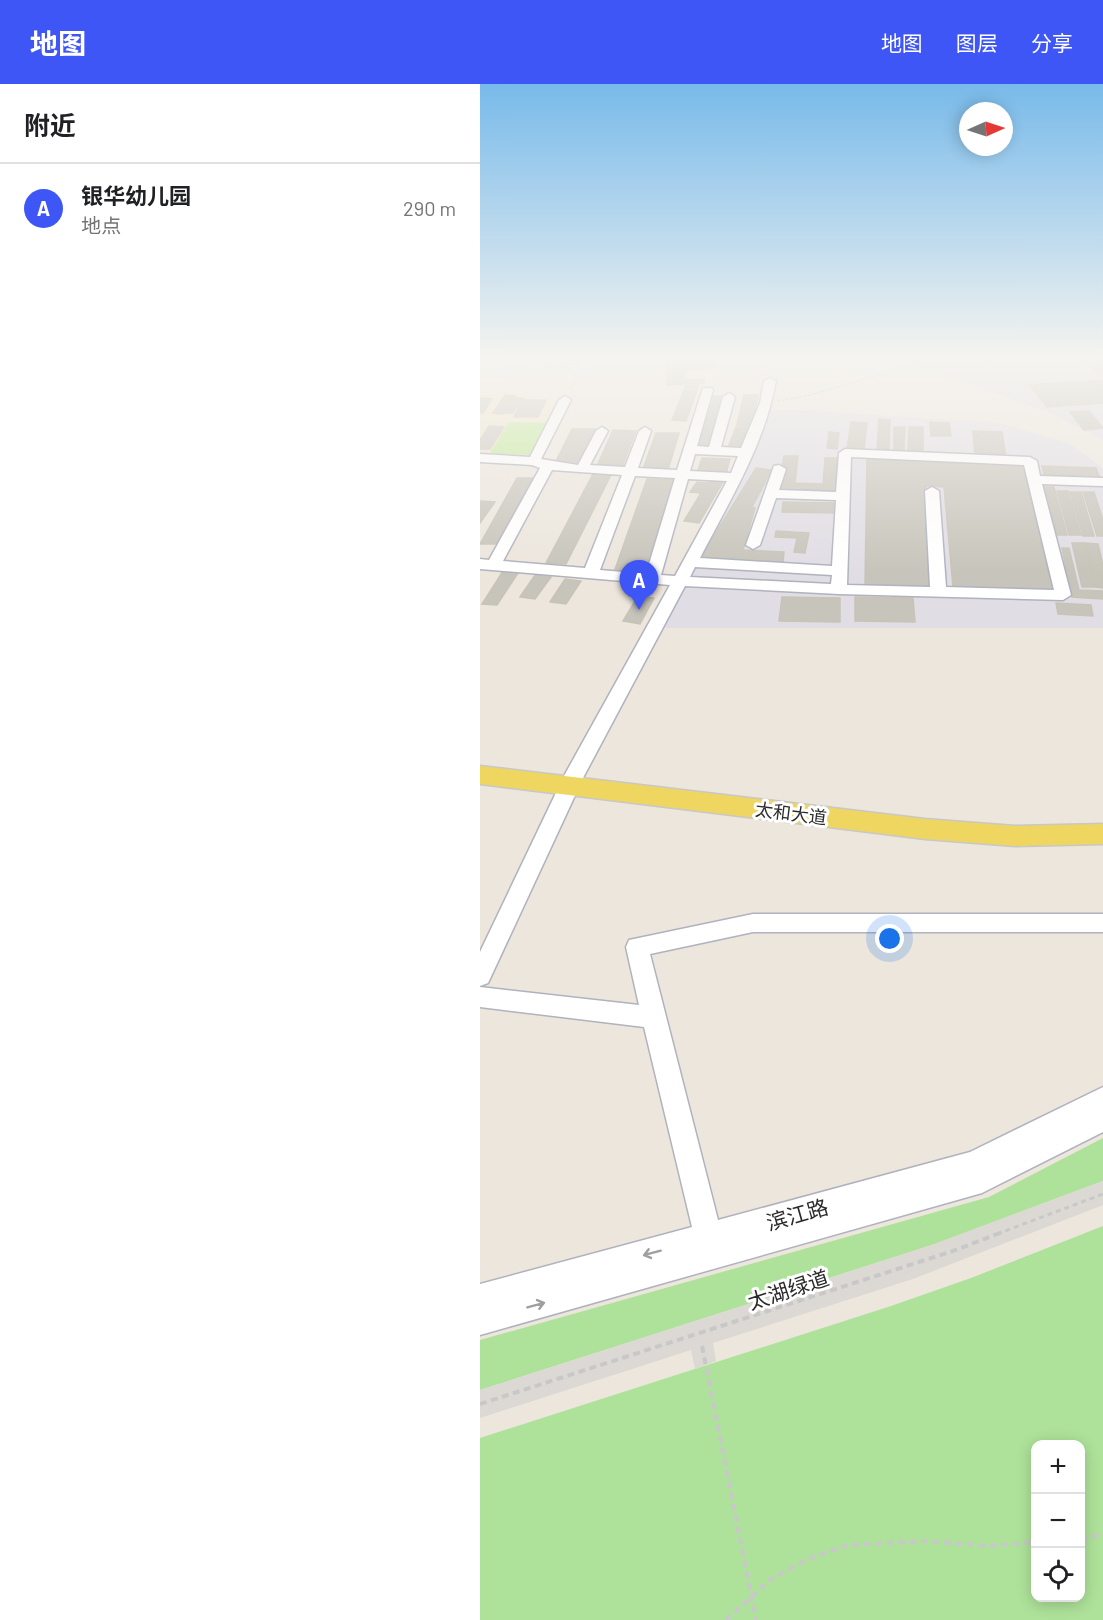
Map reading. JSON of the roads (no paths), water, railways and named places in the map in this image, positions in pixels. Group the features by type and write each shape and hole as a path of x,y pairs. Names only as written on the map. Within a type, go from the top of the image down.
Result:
{"main road":[{"name":"太和大道","path":"480,765 572,781 925,830 1015,836 1103,834"},
{"name":"太和大道","path":"480,775 572,781 941,822 1054,826 1103,823"}],"street":[{"path":"554,429 541,464 487,564 679,581 839,589 1063,595 1030,461 845,453 839,589"},
{"path":"652,579 696,429"},
{"path":"714,451 720,429"},
{"path":"480,976 572,781 736,477 756,429"},
{"path":"582,469 602,431"},
{"path":"591,573 645,431"},
{"path":"690,450 746,452"},
{"path":"480,458 582,469 736,477"},
{"path":"753,545 779,469"},
{"path":"1035,480 1101,482"},
{"path":"932,491 938,592"},
{"path":"770,494 843,496"},
{"path":"689,562 841,571"},
{"path":"711,1247 637,947 753,923 1103,922"},
{"path":"480,997 654,1017"},
{"name":"滨江路","path":"480,1299 711,1247 974,1164 1103,1099"},
{"path":"480,1320 711,1247 982,1179 1103,1118"}],"place":[{"name":"银华幼儿园","path":"639,610"}]}
